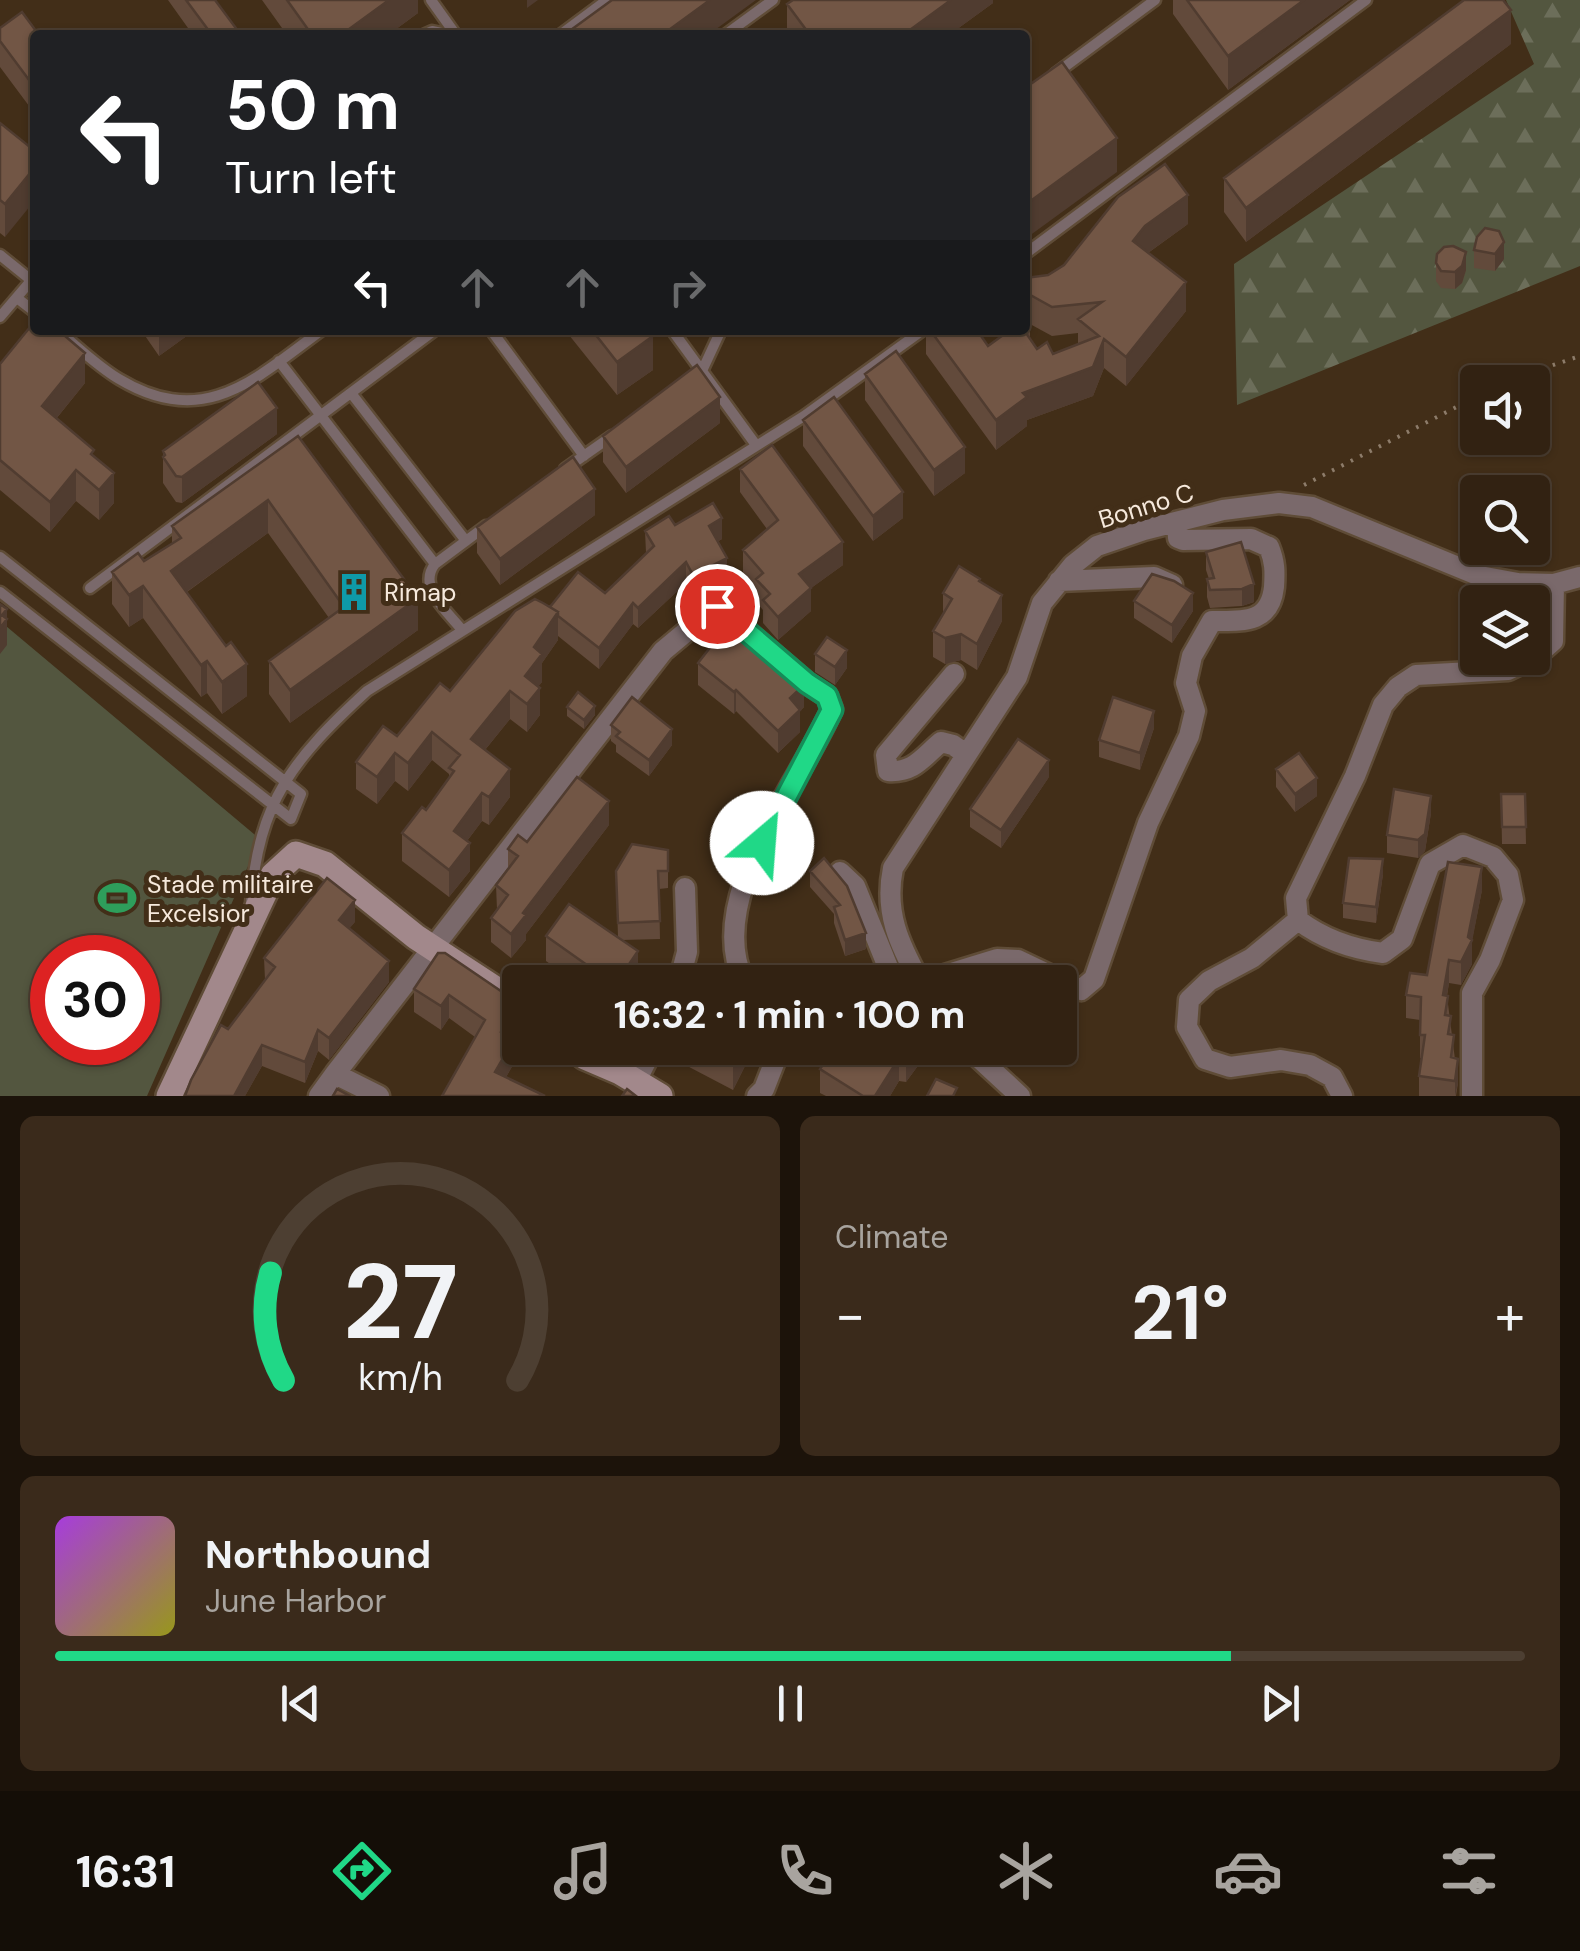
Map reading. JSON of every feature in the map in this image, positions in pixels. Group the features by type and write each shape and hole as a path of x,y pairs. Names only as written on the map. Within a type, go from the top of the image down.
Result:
{"street":[{"name":"Bonno C","path":"911,965 899,944 890,914 893,868 1016,677 1042,604 1059,581 1097,546 1224,510 1279,502 1312,506 1480,576 1554,584 1580,577"},
{"path":"1077,988 1081,990 1094,979 1148,823 1189,736 1194,711 1186,683 1202,633 1212,622 1257,617 1272,604 1276,563 1269,547 1250,539 1183,540 1178,538 1177,522"},
{"path":"1059,581 1140,577 1164,579 1172,585"},
{"path":"1472,1096 1472,993 1490,960 1512,900 1508,875 1493,857 1463,845 1430,864 1402,940 1383,953 1356,950 1310,929 1298,920 1296,898 1355,776 1383,705 1398,686 1416,675 1508,670 1535,656 1553,641 1554,584"},
{"path":"319,1096 663,652 717,606 827,696 832,710 744,879 735,929 736,965"},
{"path":"954,674 886,755 886,767 888,771 900,772 915,767 941,742 966,754"},
{"path":"169,1096 273,875 296,854 324,864 416,936 502,993"},
{"path":"840,872 855,886 887,965"},
{"path":"678,965 687,952 685,888"},
{"path":"1298,920 1252,958 1199,990 1189,1000 1187,1028 1205,1059 1230,1067 1281,1060 1310,1065 1332,1077 1342,1096"},
{"path":"980,965 997,960 1018,960 1028,965"},
{"path":"603,1065 660,1096"},
{"path":"628,1076 630,1065"},
{"path":"628,1076 637,1065"},
{"path":"757,1096 773,1065"},
{"path":"986,1065 1020,1096"},
{"path":"336,1074 379,1096"}],"lane":[{"path":"431,0 451,30"},
{"path":"567,30 607,0"},
{"path":"732,30 773,0"},
{"path":"1040,85 1154,0"},
{"path":"1030,250 1366,0"},
{"path":"0,256 30,276"},
{"path":"0,317 30,282"},
{"path":"17,298 30,308"},
{"path":"63,335 115,376 143,392 174,402 224,395 248,384 315,335"},
{"path":"90,588 428,335"},
{"path":"495,335 584,456"},
{"path":"676,335 756,445"},
{"path":"672,392 702,371 719,335"},
{"path":"251,922 254,860 284,780 332,723 367,691 851,384 916,335"},
{"path":"279,362 434,564"},
{"path":"351,393 466,540"},
{"path":"554,477 628,424"},
{"path":"462,630 428,583 428,572 496,519"},
{"path":"0,556 301,794 291,819 0,592"}],"path":[{"path":"1550,366 1580,356"},
{"path":"1279,502 1306,483 1460,405"}],"green space":[{"path":"1506,0 1580,0 1580,266 1237,405 1234,264 1534,64"},
{"name":"Stade militaire Excelsior","path":"0,621 260,839 147,1096 0,1096"}],"building":[{"path":"186,0 215,0 237,30 208,30"},
{"path":"287,0 389,0 348,30 308,30"},
{"path":"612,0 710,0 669,30 571,30"},
{"path":"793,0 951,0 910,30 806,30 787,4"},
{"path":"1187,0 1304,0 1228,56"},
{"path":"1464,0 1503,0 1511,10 1246,208 1224,178"},
{"path":"22,12 35,30 30,30 30,81 0,41 0,28"},
{"path":"1062,62 1117,138 1030,201 1030,84"},
{"path":"0,123 30,147 30,173 5,204 0,200"},
{"path":"1165,164 1188,195 1145,226 1133,241 1186,282 1126,357 1104,339 1093,367 1023,393 1027,397 996,420 934,335 980,335 988,346 1003,335 1027,335 1037,349 1047,342 1053,354 1099,336 1078,319 1102,302 1052,307 1030,295 1030,277 1048,275 1064,265 1118,197"},
{"path":"1485,228 1499,231 1504,242 1495,254 1474,250 1477,237"},
{"path":"1444,247 1466,252 1462,266 1455,272 1441,271 1436,263 1437,254"},
{"path":"30,327 30,335 64,335 85,353 42,406 94,450 91,454 114,473 99,490 76,470 50,502 0,460 0,364"},
{"path":"596,335 652,335 653,336 617,362"},
{"path":"896,351 965,447 934,470 865,374"},
{"path":"697,365 720,397 626,467 603,436"},
{"path":"258,382 277,408 182,477 176,476 163,451"},
{"path":"834,397 903,492 873,516 803,420"},
{"path":"298,436 418,598 290,690 269,661 344,607 268,500 171,571 226,646 231,642 247,664 222,682 207,661 201,665 143,586 129,595 112,572 138,553 144,561 181,538 172,526"},
{"path":"772,445 843,542 799,574 811,588 778,617 763,600 770,594 756,579 763,573 743,550 778,520 740,469"},
{"path":"573,457 595,489 500,559 477,527"},
{"path":"713,503 722,518 709,526 727,558 693,575 686,562 638,608 633,603 599,648 550,607 578,572 605,593 654,546 645,531 669,516 675,525"},
{"path":"1241,542 1254,584 1242,589 1210,590 1207,579 1214,578 1206,552"},
{"path":"959,566 1002,595 977,644 961,634 945,638 933,631 952,599 943,593"},
{"path":"1152,574 1193,593 1172,625 1134,601"},
{"path":"535,599 558,612 534,647 542,654 525,676 540,688 527,704 510,691 471,739 510,769 489,797 482,793 454,831 470,843 449,870 402,833 422,807 426,810 454,771 449,768 460,755 432,732 408,763 395,753 377,777 356,762 383,726 397,736 440,683 450,691 515,611"},
{"path":"0,604 7,609 2,615 7,619 0,628"},
{"path":"734,617 755,635 753,639 781,668 784,665 804,685 790,698 800,710 778,731 736,690 698,663"},
{"path":"827,637 847,650 835,667 815,654"},
{"path":"578,692 595,706 584,720 567,707"},
{"path":"632,697 672,729 649,760 616,736 620,732 611,725"},
{"path":"1113,697 1154,711 1140,753 1099,740"},
{"path":"1018,739 1049,760 1001,830 970,809"},
{"path":"1299,753 1317,778 1295,794 1276,769"},
{"path":"577,777 609,801 511,934 491,918 508,895 496,885 518,856 508,849 518,835 527,842"},
{"path":"1394,789 1431,796 1425,834 1418,840 1387,835"},
{"path":"1501,794 1525,794 1526,827 1502,827"},
{"path":"632,844 668,850 668,871 658,871 660,921 618,923 616,871"},
{"path":"824,858 847,886 866,933 845,940 834,907 840,905 810,871"},
{"path":"1349,858 1383,859 1376,907 1343,903"},
{"path":"1448,862 1482,867 1468,937 1472,940 1461,962 1449,960 1443,995 1448,996 1445,1015 1451,1016 1448,1034 1454,1035 1451,1057 1458,1059 1455,1081 1419,1076 1425,1035 1420,1035 1421,997 1406,995 1410,973 1427,975"},
{"path":"327,878 355,900 339,920 389,961 329,1038 318,1030 305,1062 262,1045 234,1096 185,1096 221,1025 228,1029 275,967 264,958"},
{"path":"569,904 638,951 629,965 587,965 546,936"},
{"path":"438,953 445,953 502,992 502,1060 495,1072 545,1096 442,1096 485,1020 449,995 441,1006 414,989"},
{"path":"823,1065 895,1065 875,1096 863,1096 820,1069"},
{"path":"936,1079 957,1088 953,1096 927,1096"}],"place":[{"name":"Rimap","path":"354,592"},
{"name":"Stade militaire Excelsior","path":"117,898"}],"route":[{"path":"717,606 827,696 832,710 762,843"}]}
